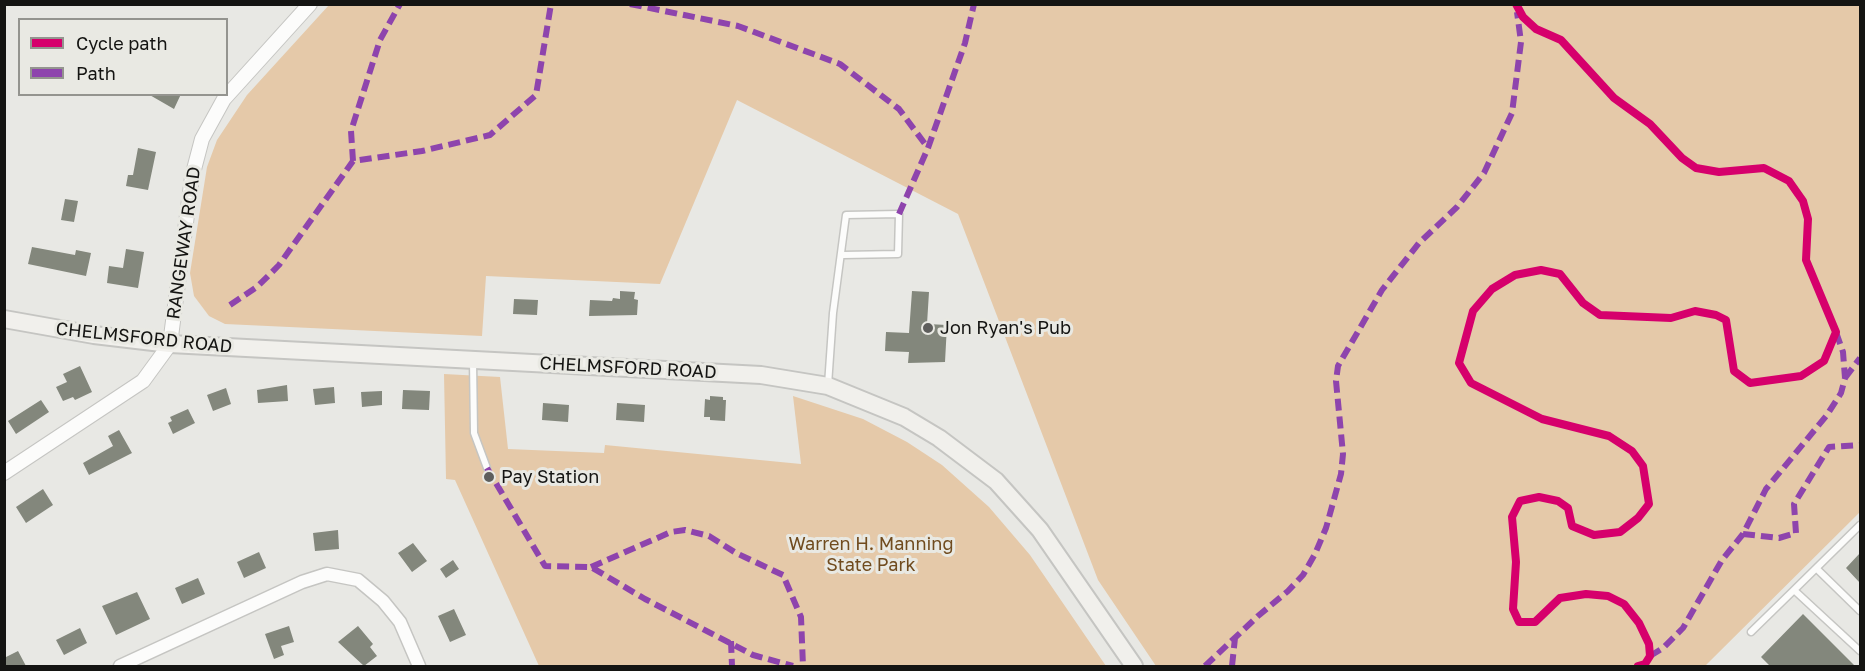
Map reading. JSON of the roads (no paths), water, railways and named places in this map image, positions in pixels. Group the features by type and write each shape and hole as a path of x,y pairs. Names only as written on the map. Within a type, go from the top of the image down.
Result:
{"main road":[{"name":"CHELMSFORD ROAD","path":"4,319 94,335 170,344 761,375 828,386 904,417 939,438 996,481 1040,530 1134,666"}],"street":[{"name":"RANGEWAY ROAD","path":"228,95 310,4"},
{"name":"RANGEWAY ROAD","path":"4,473 143,381 170,344 192,177 202,139 227,96"},
{"path":"120,666 302,582 327,574 358,580 383,601 400,622 419,666"}],"lane":[{"path":"828,386 833,313 843,255 846,215 899,214 898,254 843,255"},
{"path":"473,360 474,433 487,468"},
{"path":"1751,632 1860,525"},
{"path":"1817,569 1860,611"},
{"path":"1794,590 1860,651"}],"place":[{"name":"Jon Ryan's Pub","path":"928,328"},
{"name":"Pay Station","path":"489,477"}],"park label":[{"name":"Warren H. Manning State Park","path":"871,554"}]}
